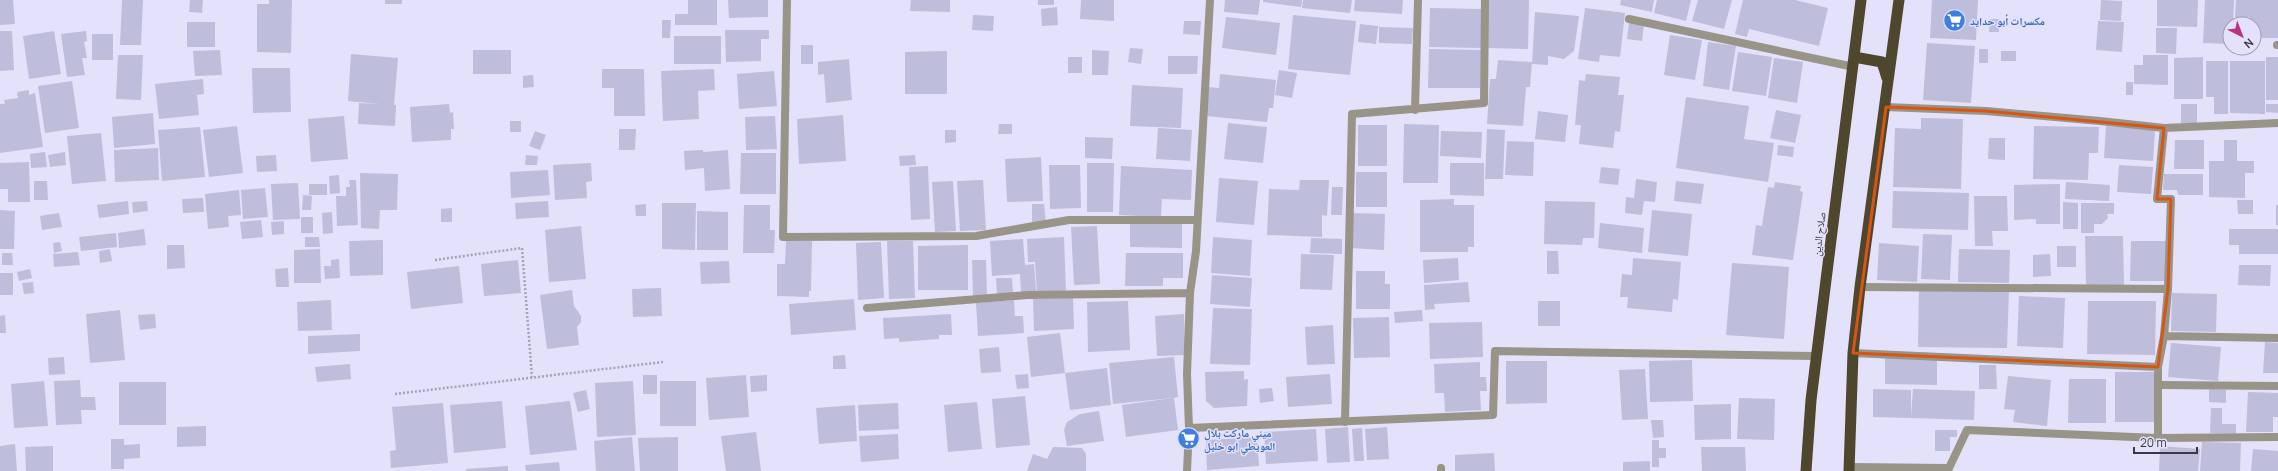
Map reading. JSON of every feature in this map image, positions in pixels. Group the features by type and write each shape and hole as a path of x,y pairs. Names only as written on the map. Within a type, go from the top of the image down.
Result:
{"highway":[{"name":"صلاح الدين","path":"1806,471 1816,356 1861,0"},
{"path":"1849,469 1853,353 1860,287 1886,107 1899,0"},
{"path":"1854,62 1882,62 1889,83"}],"street":[{"path":"788,0 783,237 976,236 1069,220 1197,220"},
{"path":"1187,471 1189,428 1187,374 1190,293 1197,220 1210,0"},
{"path":"1416,110 1418,0"},
{"path":"1345,422 1352,114 1416,110 1484,103 1485,0"},
{"path":"1629,19 1854,62"},
{"path":"1886,107 1986,111 2100,120 2164,128 2278,123"},
{"path":"2158,438 2158,367 2164,336 2168,289 2171,199 2157,199 2164,128"},
{"path":"1860,287 2168,289"},
{"path":"867,308 1027,295 1190,293"},
{"path":"2164,336 2278,338"},
{"path":"1189,428 1493,415 1495,351 1816,356"},
{"path":"1853,353 2158,367"},
{"path":"2158,385 2278,386"},
{"path":"1849,469 1949,468 1967,430 2158,438 2278,437"}],"path":[{"path":"435,260 522,248 532,377"},
{"path":"395,394 663,362"}],"highlighted area":[{"path":"1886,107 1986,111 2164,128 2157,199 2171,199 2168,289 2158,367 1853,353"}],"building":[{"path":"0,0 13,0 15,24 0,25"},
{"path":"122,0 143,0 141,45 120,45"},
{"path":"190,0 203,0 202,13 189,12"},
{"path":"269,0 292,0 291,53 257,52 257,4 269,4"},
{"path":"385,0 402,0 402,4 385,4"},
{"path":"688,0 717,0 717,25 675,25 675,14 688,14"},
{"path":"728,0 768,0 768,17 729,18"},
{"path":"911,0 950,0 950,12 910,11"},
{"path":"1038,0 1054,0 1054,5 1038,5"},
{"path":"1081,0 1114,0 1114,21 1080,19"},
{"path":"1225,0 1260,0 1258,15 1224,12"},
{"path":"1263,0 1302,0 1301,7 1263,2"},
{"path":"1303,0 1352,0 1350,13 1302,8"},
{"path":"1355,0 1403,0 1402,14 1354,11"},
{"path":"1488,0 1529,0 1528,49 1488,48"},
{"path":"1621,0 1654,0 1652,12 1620,5"},
{"path":"1657,0 1691,0 1686,21 1654,13"},
{"path":"1698,0 1732,0 1724,29 1692,21"},
{"path":"1743,0 1795,0 1828,8 1819,46 1749,29 1747,37 1735,34"},
{"path":"1932,0 1978,0 1976,40 1930,38"},
{"path":"2101,0 2122,1 2121,21 2100,20"},
{"path":"2157,0 2198,0 2197,27 2157,26"},
{"path":"2205,0 2234,0 2233,16 2222,16 2222,44 2203,43"},
{"path":"2236,0 2278,0 2278,38 2262,38 2262,16 2235,16"},
{"path":"1057,7 1058,25 1042,26 1041,9"},
{"path":"1430,8 1482,9 1481,48 1429,47"},
{"path":"1585,8 1625,13 1620,57 1600,55 1599,62 1578,59"},
{"path":"1535,12 1579,16 1574,51 1564,59 1548,56 1548,65 1532,64"},
{"path":"973,15 994,16 993,31 972,30"},
{"path":"1293,15 1356,21 1350,75 1288,69"},
{"path":"1226,17 1280,23 1276,55 1222,48"},
{"path":"1990,19 1999,19 1999,32 1989,32"},
{"path":"662,20 671,20 670,38 662,38"},
{"path":"1184,21 1201,21 1200,35 1183,34"},
{"path":"2098,21 2124,22 2122,52 2096,50"},
{"path":"187,22 215,22 215,47 187,47"},
{"path":"1629,23 1644,25 1642,41 1627,39"},
{"path":"1360,24 1378,26 1376,44 1358,42"},
{"path":"1379,27 1413,28 1412,44 1379,43"},
{"path":"2156,28 2177,28 2176,54 2156,53"},
{"path":"725,30 769,30 769,39 761,39 761,61 726,62"},
{"path":"0,31 12,31 14,70 0,71"},
{"path":"54,31 61,74 29,79 23,36"},
{"path":"86,31 87,41 84,42 87,58 82,58 85,75 67,77 61,34"},
{"path":"92,34 113,34 113,60 92,60"},
{"path":"1670,35 1702,40 1695,80 1664,75"},
{"path":"674,36 721,36 721,64 674,64"},
{"path":"1708,42 1736,46 1729,90 1703,86"},
{"path":"1927,43 1975,46 1971,103 1923,100"},
{"path":"801,45 813,45 813,64 801,64"},
{"path":"1130,48 1143,49 1141,64 1128,62"},
{"path":"1429,49 1481,50 1480,88 1428,88"},
{"path":"1979,49 1988,49 1988,63 1979,63"},
{"path":"220,50 222,75 195,76 193,51"},
{"path":"473,50 511,50 511,74 473,74"},
{"path":"1092,50 1109,51 1108,75 1092,75"},
{"path":"947,51 947,94 905,94 905,52"},
{"path":"2001,51 2016,51 2016,61 2001,61"},
{"path":"1738,52 1772,57 1766,96 1732,91"},
{"path":"351,54 398,58 394,105 396,105 395,126 358,124 359,103 381,104 348,101"},
{"path":"118,55 143,55 141,100 116,99"},
{"path":"2143,55 2168,55 2168,85 2134,84 2134,65 2143,65"},
{"path":"1168,56 1198,56 1197,74 1168,74"},
{"path":"1068,57 1082,57 1082,73 1068,73"},
{"path":"2203,57 2203,99 2174,99 2174,58"},
{"path":"2266,57 2278,57 2278,100 2266,100"},
{"path":"1774,58 1803,62 1797,103 1768,98"},
{"path":"849,59 852,100 826,103 824,74 818,75 818,62"},
{"path":"1498,60 1532,62 1530,87 1526,87 1523,126 1487,124 1490,79 1496,79"},
{"path":"2206,61 2228,61 2228,114 2214,114 2214,97 2206,97"},
{"path":"2230,61 2265,61 2265,114 2230,113"},
{"path":"252,68 290,68 291,112 253,113"},
{"path":"602,69 644,69 645,116 614,116 614,88 602,88"},
{"path":"714,69 715,90 698,91 699,119 663,121 661,71"},
{"path":"1279,70 1297,73 1292,98 1275,95"},
{"path":"774,71 777,106 739,109 737,74"},
{"path":"1220,74 1276,80 1273,108 1269,108 1267,122 1206,116 1209,87 1219,88"},
{"path":"1586,74 1620,77 1618,95 1624,95 1620,132 1615,131 1613,148 1579,144 1581,125 1575,125 1579,80 1585,81"},
{"path":"533,75 534,87 523,88 523,76"},
{"path":"203,79 204,94 197,95 199,115 159,119 155,84"},
{"path":"72,81 79,128 45,133 38,86"},
{"path":"2126,82 2133,82 2133,95 2126,95"},
{"path":"1132,85 1183,88 1181,128 1130,126"},
{"path":"29,90 29,95 35,93 43,147 0,153 0,104 5,104 4,100 18,98 17,92"},
{"path":"1686,97 1749,106 1744,139 1774,143 1768,182 1676,168"},
{"path":"449,104 450,113 453,112 454,129 451,129 451,140 412,142 410,107"},
{"path":"2181,104 2197,104 2197,123 2181,123"},
{"path":"2266,104 2278,104 2278,113 2266,112"},
{"path":"1776,110 1801,115 1795,143 1770,138"},
{"path":"1538,111 1568,115 1565,142 1535,139"},
{"path":"153,113 155,144 114,148 112,117"},
{"path":"843,115 846,161 799,164 797,119"},
{"path":"344,116 348,159 311,162 308,119"},
{"path":"775,116 777,149 746,150 745,117"},
{"path":"1921,118 1963,119 1961,189 1893,187 1895,128 1921,129"},
{"path":"510,121 521,121 521,132 510,132"},
{"path":"1228,123 1267,127 1263,163 1224,159"},
{"path":"999,124 1012,124 1012,134 998,134"},
{"path":"1404,124 1439,125 1438,183 1403,183"},
{"path":"1358,125 1387,125 1387,166 1358,166"},
{"path":"237,126 243,173 209,177 203,130"},
{"path":"2034,126 2099,127 2098,153 2089,153 2088,180 2033,179"},
{"path":"2106,126 2155,129 2153,161 2104,158"},
{"path":"200,127 205,177 162,181 158,130"},
{"path":"1158,128 1192,130 1190,161 1156,159"},
{"path":"619,129 636,129 635,150 619,150"},
{"path":"1487,129 1505,130 1503,179 1485,179"},
{"path":"945,130 956,130 956,142 945,143"},
{"path":"535,131 546,135 540,150 529,146"},
{"path":"1441,131 1482,132 1481,158 1440,156"},
{"path":"101,133 106,181 72,184 67,136"},
{"path":"1085,137 1113,138 1112,159 1085,158"},
{"path":"1989,138 2005,138 2005,160 1988,159"},
{"path":"2175,140 2204,140 2204,169 2174,169"},
{"path":"2224,140 2237,140 2237,161 2254,161 2254,173 2245,173 2245,198 2209,197 2209,161 2224,161"},
{"path":"1507,141 1534,142 1533,176 1505,175"},
{"path":"1778,145 1794,147 1793,157 1777,155"},
{"path":"158,148 159,180 115,182 114,150"},
{"path":"703,150 703,152 728,150 730,189 705,191 704,168 685,170 684,151"},
{"path":"45,152 47,167 31,168 30,154"},
{"path":"65,152 66,165 50,167 48,155"},
{"path":"741,153 776,153 776,194 740,194"},
{"path":"276,155 277,171 257,172 256,156"},
{"path":"526,155 538,156 537,165 525,165"},
{"path":"915,155 916,165 900,166 899,156"},
{"path":"1041,157 1043,201 1007,202 1005,159"},
{"path":"29,162 30,202 8,202 8,189 0,189 0,163"},
{"path":"591,163 592,181 586,182 587,198 555,200 553,165"},
{"path":"1087,163 1114,163 1113,212 1087,212"},
{"path":"1450,163 1484,163 1484,196 1450,195"},
{"path":"1049,165 1080,165 1081,208 1050,209"},
{"path":"2119,165 2153,167 2151,194 2117,192"},
{"path":"928,166 930,219 911,220 909,167"},
{"path":"1121,166 1192,170 1191,200 1162,199 1161,217 1119,215"},
{"path":"1601,167 1620,169 1618,185 1599,183"},
{"path":"548,170 550,195 511,198 510,172"},
{"path":"1356,172 1387,172 1387,207 1356,207"},
{"path":"360,173 398,174 397,210 380,210 379,229 361,228"},
{"path":"2164,174 2203,174 2203,195 2178,195 2177,190 2163,190"},
{"path":"339,175 340,193 330,194 329,176"},
{"path":"1219,178 1258,181 1254,225 1216,222"},
{"path":"1636,179 1657,182 1655,202 1644,201 1642,215 1625,213 1626,197 1634,198"},
{"path":"349,180 356,180 358,225 337,226 336,196 346,196 346,187 350,187"},
{"path":"983,180 986,230 960,231 957,181"},
{"path":"1300,180 1329,180 1327,216 1322,215 1322,237 1267,235 1269,189 1299,190"},
{"path":"34,181 47,181 48,200 34,200"},
{"path":"953,181 956,231 935,232 932,182"},
{"path":"1676,181 1704,184 1701,204 1674,201"},
{"path":"1775,182 1801,186 1800,191 1803,192 1793,260 1752,255 1756,225 1762,226 1768,187 1774,188"},
{"path":"2066,182 2110,185 2109,201 2065,199"},
{"path":"298,183 300,219 273,220 271,184"},
{"path":"309,184 327,184 327,195 309,195"},
{"path":"2060,184 2060,224 2036,224 2036,219 2014,220 2014,185"},
{"path":"1332,187 1343,187 1342,215 1331,215"},
{"path":"265,188 268,217 243,219 241,190"},
{"path":"239,190 241,215 228,216 229,227 208,229 205,194"},
{"path":"1893,191 1969,193 1968,230 1892,228"},
{"path":"303,195 312,196 311,210 302,210"},
{"path":"1974,196 2007,196 2008,231 1992,231 1993,246 1975,246"},
{"path":"203,198 204,212 183,213 182,199"},
{"path":"1454,199 1454,205 1474,205 1474,247 1468,247 1468,252 1420,252 1420,200"},
{"path":"2237,200 2253,200 2253,214 2238,214"},
{"path":"128,201 129,214 99,218 97,205"},
{"path":"147,201 148,211 133,213 132,202"},
{"path":"548,201 549,217 516,219 515,203"},
{"path":"1545,201 1595,202 1594,238 1583,238 1582,245 1544,244"},
{"path":"2063,202 2078,203 2078,229 2063,229"},
{"path":"662,203 696,203 695,250 662,249"},
{"path":"2081,203 2114,203 2114,214 2107,214 2108,218 2102,224 2094,224 2094,233 2081,233"},
{"path":"646,204 646,216 636,216 635,205"},
{"path":"1032,204 1044,204 1046,223 1032,224"},
{"path":"744,205 770,205 770,230 775,230 774,253 743,253"},
{"path":"2276,205 2278,205 2278,225 2276,225"},
{"path":"452,208 452,222 441,222 441,209"},
{"path":"0,210 15,211 14,249 0,249"},
{"path":"1652,210 1692,214 1688,256 1648,252"},
{"path":"697,211 728,212 728,250 697,250"},
{"path":"332,212 333,233 323,234 322,213"},
{"path":"59,213 62,227 42,230 40,216"},
{"path":"1353,213 1385,214 1384,250 1351,248"},
{"path":"301,217 313,217 313,233 301,233"},
{"path":"261,220 263,237 242,239 240,222"},
{"path":"284,221 284,234 272,235 271,222"},
{"path":"1130,222 1182,222 1182,248 1130,247"},
{"path":"1600,223 1644,228 1642,253 1598,248"},
{"path":"581,226 586,279 549,282 545,230"},
{"path":"1097,226 1100,284 1074,285 1071,227"},
{"path":"144,229 146,245 119,248 118,233"},
{"path":"2229,229 2278,229 2278,254 2239,254 2239,245 2229,245"},
{"path":"116,233 117,247 81,251 79,237"},
{"path":"1923,234 1952,235 1950,280 1921,279"},
{"path":"2085,236 2123,236 2124,285 2086,285"},
{"path":"305,237 319,237 320,247 305,247"},
{"path":"1064,237 1066,291 1037,293 1035,262 1028,262 1027,239"},
{"path":"1213,237 1252,240 1250,276 1211,273"},
{"path":"1311,238 1342,239 1342,254 1310,253"},
{"path":"1023,239 1025,265 1034,264 1036,291 1021,292 1020,274 992,276 990,241"},
{"path":"383,240 383,275 350,276 349,241"},
{"path":"786,241 812,241 811,291 809,291 809,297 777,296 777,264 785,264"},
{"path":"887,241 913,241 915,298 889,299"},
{"path":"2131,241 2166,241 2165,281 2130,281"},
{"path":"60,242 62,251 54,253 53,243"},
{"path":"881,242 884,298 858,300 856,243"},
{"path":"1879,243 1919,246 1917,282 1877,280"},
{"path":"167,245 184,245 185,268 167,269"},
{"path":"968,245 968,290 918,290 918,246"},
{"path":"2057,246 2076,246 2076,267 2057,267"},
{"path":"110,249 112,261 100,263 99,251"},
{"path":"320,249 321,283 294,283 294,250"},
{"path":"1959,249 2010,250 2009,283 1958,282"},
{"path":"1547,251 1558,251 1559,274 1547,274"},
{"path":"78,252 80,265 54,267 53,254"},
{"path":"2,253 12,253 13,265 2,265"},
{"path":"1126,253 1183,253 1183,278 1163,278 1163,286 1125,286"},
{"path":"1301,254 1334,255 1332,290 1300,289"},
{"path":"2050,254 2051,276 2033,277 2033,255"},
{"path":"1458,258 1459,280 1424,283 1423,260"},
{"path":"1633,258 1681,262 1678,300 1673,299 1672,312 1627,308 1628,297 1620,297 1622,274 1632,275"},
{"path":"339,259 340,278 325,279 324,266 331,266 331,260"},
{"path":"518,260 521,293 484,296 481,264"},
{"path":"972,260 986,260 987,296 973,297"},
{"path":"729,261 730,283 701,284 700,262"},
{"path":"1732,263 1789,267 1784,339 1726,335"},
{"path":"2239,265 2271,265 2270,286 2238,285"},
{"path":"459,266 463,303 411,309 407,272"},
{"path":"288,268 289,287 276,287 275,269"},
{"path":"30,269 32,278 19,281 17,272"},
{"path":"1356,271 1385,271 1385,284 1390,284 1390,309 1356,309"},
{"path":"0,273 13,273 13,295 0,295"},
{"path":"1212,275 1252,278 1250,307 1210,304"},
{"path":"996,278 1012,278 1013,293 997,295"},
{"path":"33,282 34,293 24,294 22,283"},
{"path":"1468,282 1470,302 1434,304 1435,309 1425,310 1424,285"},
{"path":"661,288 662,316 633,317 632,289"},
{"path":"1919,288 2009,290 2007,348 1918,347"},
{"path":"572,290 574,306 581,316 581,322 577,327 579,345 547,349 540,295"},
{"path":"2172,293 2217,294 2216,332 2171,331"},
{"path":"2019,296 2065,298 2063,348 2017,346"},
{"path":"1073,298 1074,329 1034,331 1033,299"},
{"path":"854,299 856,330 791,335 789,304"},
{"path":"331,300 332,330 298,331 297,302"},
{"path":"1014,300 1015,316 1023,316 1024,333 978,336 976,303"},
{"path":"1128,301 1130,350 1088,352 1087,302"},
{"path":"1538,301 1560,301 1560,326 1538,326"},
{"path":"2088,301 2156,301 2155,355 2087,354"},
{"path":"1213,308 1252,309 1250,365 1210,364"},
{"path":"120,310 125,360 90,363 86,314"},
{"path":"1422,310 1423,321 1395,323 1394,312"},
{"path":"155,314 156,328 140,330 138,315"},
{"path":"951,314 952,335 939,335 939,339 899,342 899,338 884,339 883,318"},
{"path":"1184,314 1185,355 1157,356 1155,316"},
{"path":"5,315 6,333 0,333 0,316"},
{"path":"1389,317 1390,357 1354,358 1353,318"},
{"path":"1482,322 1483,357 1430,359 1429,323"},
{"path":"1333,325 1335,364 1307,365 1305,327"},
{"path":"1060,333 1065,373 1031,377 1027,337"},
{"path":"360,334 360,351 308,354 308,336"},
{"path":"2265,342 2278,343 2278,373 2263,373"},
{"path":"2171,343 2221,347 2218,381 2168,377"},
{"path":"999,347 1001,372 981,373 979,349"},
{"path":"845,355 846,369 833,369 833,356"},
{"path":"64,357 65,374 49,375 48,358"},
{"path":"1174,357 1178,397 1174,398 1178,430 1126,437 1122,405 1172,398 1113,404 1109,363"},
{"path":"1885,357 1937,358 1937,385 1885,384"},
{"path":"1692,360 1693,401 1650,402 1649,361"},
{"path":"1506,361 1547,361 1547,403 1506,404"},
{"path":"1480,362 1480,377 1486,377 1487,391 1480,391 1481,410 1445,412 1444,393 1435,393 1434,364"},
{"path":"350,364 351,379 317,382 315,367"},
{"path":"1979,365 1996,365 1997,389 1979,389"},
{"path":"1107,368 1111,405 1070,410 1065,373"},
{"path":"1645,369 1648,419 1622,420 1619,370"},
{"path":"1244,371 1244,380 1248,379 1247,406 1214,408 1206,401 1205,372"},
{"path":"2115,372 2154,372 2154,422 2115,422"},
{"path":"1028,374 1029,388 1017,389 1015,375"},
{"path":"1330,374 1332,404 1288,407 1286,377"},
{"path":"643,375 657,375 657,394 643,394"},
{"path":"746,375 749,417 709,420 706,378"},
{"path":"767,375 767,391 751,392 750,376"},
{"path":"2008,376 2051,380 2047,426 2013,422 2015,410 2004,409"},
{"path":"2069,379 2106,379 2106,423 2068,423"},
{"path":"80,380 81,397 95,397 96,410 81,410 82,424 56,425 54,381"},
{"path":"44,381 48,426 14,428 11,384"},
{"path":"633,381 636,435 597,437 595,383"},
{"path":"660,381 696,381 696,426 660,426"},
{"path":"119,382 166,382 166,425 119,425"},
{"path":"1272,388 1274,401 1260,403 1259,389"},
{"path":"1873,389 1911,390 1911,418 1873,417"},
{"path":"1913,389 1975,391 1974,420 1911,418"},
{"path":"2209,389 2226,390 2226,403 2209,402"},
{"path":"586,390 590,409 578,412 573,393"},
{"path":"2248,392 2278,393 2278,417 2273,417 2273,432 2246,432"},
{"path":"1025,396 1030,445 996,448 992,399"},
{"path":"1739,398 1775,399 1774,440 1737,439"},
{"path":"502,401 506,448 454,453 450,405"},
{"path":"570,401 577,450 530,455 525,406"},
{"path":"977,402 982,449 948,452 944,405"},
{"path":"443,403 448,463 391,468 390,451 396,450 392,407"},
{"path":"898,403 899,429 859,431 858,405"},
{"path":"1731,404 1731,439 1695,440 1694,405"},
{"path":"855,405 857,441 819,444 816,408"},
{"path":"2211,408 2222,408 2222,424 2236,424 2236,434 2210,433"},
{"path":"1099,411 1104,441 1067,446 1064,430 1067,422 1080,414"},
{"path":"1651,420 1663,420 1664,437 1653,438"},
{"path":"206,426 206,446 177,447 177,427"},
{"path":"1348,427 1350,462 1327,463 1325,429"},
{"path":"1387,427 1389,459 1367,460 1365,429"},
{"path":"1362,428 1364,461 1354,461 1352,429"},
{"path":"1316,429 1318,461 1266,464 1264,432"},
{"path":"1935,430 1957,430 1957,437 1950,437 1950,451 1935,451"},
{"path":"756,432 761,471 726,471 721,436"},
{"path":"898,434 899,459 861,462 859,436"},
{"path":"632,437 635,471 596,471 594,441"},
{"path":"678,437 678,471 640,471 638,438"},
{"path":"1257,437 1259,466 1207,470 1206,440"},
{"path":"111,439 124,439 124,445 140,444 140,458 124,459 124,469 111,469"},
{"path":"1652,440 1659,440 1659,448 1666,448 1666,458 1659,458 1659,467 1652,467"},
{"path":"2202,442 2241,443 2240,471 2200,471"},
{"path":"15,444 17,471 0,471 0,446"},
{"path":"53,446 53,471 26,471 25,447"},
{"path":"2160,446 2200,449 2198,471 2159,471"},
{"path":"1053,447 1082,448 1086,454 1086,471 1027,471 1033,454 1047,459"},
{"path":"1701,447 1745,447 1746,471 1702,471"},
{"path":"2253,449 2278,451 2278,471 2251,471"},
{"path":"1494,453 1495,471 1455,471 1455,455"},
{"path":"1650,461 1650,471 1623,471 1623,462"},
{"path":"559,462 560,471 526,471 525,465"},
{"path":"508,466 508,471 466,471 466,469"}],"place":[{"name":"مكسرات أبو حدايد","path":"1954,21"},
{"name":"ميني ماركت بلال العويطي ابو خليل","path":"1189,439"}]}
